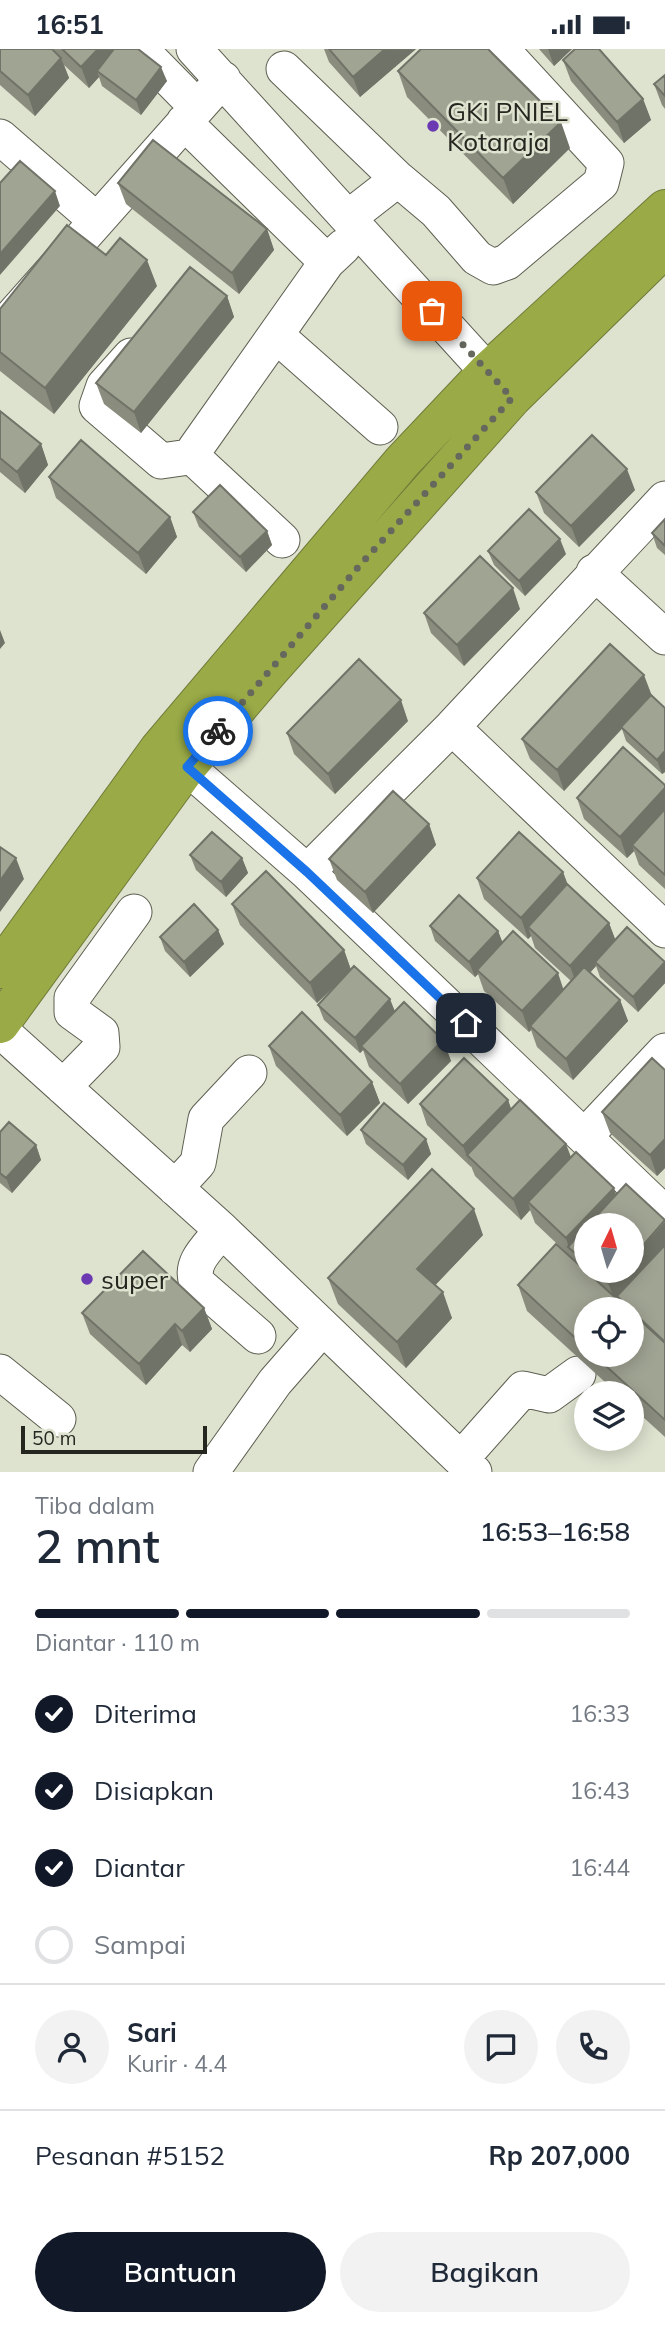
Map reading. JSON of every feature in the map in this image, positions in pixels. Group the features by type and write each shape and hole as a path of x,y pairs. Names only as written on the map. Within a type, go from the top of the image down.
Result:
{"highway":[{"path":"0,1024 187,767 269,671 500,385 665,209"},
{"path":"0,969 159,749 402,462 500,385 665,248"}],"street":[{"path":"140,49 190,115 327,262"},
{"path":"194,49 500,385"},
{"path":"284,69 398,179 436,211 477,258 493,267 507,262 601,183 606,163 501,49"},
{"path":"0,330 223,79"},
{"path":"6,154 96,220"},
{"path":"282,540 198,462 195,449 354,224 398,179"},
{"path":"151,333 104,386 97,406 161,461 196,456"},
{"path":"277,336 380,427"},
{"path":"307,872 452,727 665,499"},
{"path":"594,572 665,637"},
{"path":"452,727 665,930"},
{"path":"187,767 307,872 665,1214"},
{"path":"63,1087 102,1047 101,1033 72,1012 72,999 134,912"},
{"path":"0,1030 222,1230 468,1465 523,1389 549,1395 578,1374"},
{"path":"586,1136 665,1051"},
{"path":"175,1188 198,1163 206,1119 249,1073"},
{"path":"222,1230 195,1265 193,1273 197,1283 258,1336"},
{"path":"211,1472 275,1382 323,1327"},
{"path":"0,1372 58,1419"}],"building":[{"path":"0,49 52,49 61,58 28,95 0,71"},
{"path":"62,49 98,49 81,67"},
{"path":"114,49 138,49 161,67 136,100 97,71"},
{"path":"329,49 385,49 353,77"},
{"path":"421,49 488,49 561,122 503,178 398,71"},
{"path":"575,49 599,49 643,99 617,122 563,60"},
{"path":"665,75 665,96 654,84"},
{"path":"153,140 267,229 232,273 118,183"},
{"path":"20,161 55,191 0,254 0,183"},
{"path":"67,225 106,255 120,238 147,260 45,388 0,352 0,309"},
{"path":"190,267 227,296 134,412 96,383"},
{"path":"0,411 41,444 17,472 0,458"},
{"path":"592,435 627,469 571,526 536,492"},
{"path":"81,440 170,517 138,553 49,477"},
{"path":"220,485 267,531 240,557 193,512"},
{"path":"529,509 560,539 519,581 488,551"},
{"path":"665,519 665,546 652,533"},
{"path":"480,556 513,588 457,645 424,613"},
{"path":"610,644 644,675 557,770 522,739"},
{"path":"359,659 401,700 328,774 287,733"},
{"path":"651,695 665,708 665,751 657,760 621,727"},
{"path":"623,747 665,785 665,788 620,837 577,798"},
{"path":"393,791 429,824 365,892 329,859"},
{"path":"665,809 665,875 632,845"},
{"path":"212,832 242,858 221,882 190,855"},
{"path":"519,832 563,872 521,918 477,878"},
{"path":"0,847 16,858 0,881"},
{"path":"266,871 344,950 310,983 232,904"},
{"path":"567,884 609,923 570,966 528,927"},
{"path":"459,895 498,931 469,962 430,926"},
{"path":"194,904 218,930 184,962 160,937"},
{"path":"627,927 665,962 633,997 595,962"},
{"path":"513,931 558,973 522,1011 477,970"},
{"path":"354,966 390,999 355,1038 318,1005"},
{"path":"584,967 620,1000 566,1059 530,1026"},
{"path":"404,1002 443,1040 400,1084 361,1046"},
{"path":"302,1012 372,1082 340,1115 269,1046"},
{"path":"464,1058 508,1100 463,1146 420,1104"},
{"path":"652,1058 665,1070 665,1139 650,1155 602,1112"},
{"path":"520,1100 566,1144 513,1199 467,1155"},
{"path":"384,1103 426,1139 403,1165 361,1130"},
{"path":"9,1122 36,1145 6,1178 0,1173 0,1132"},
{"path":"576,1152 614,1188 590,1213 574,1213 574,1230 566,1238 528,1202"},
{"path":"432,1169 474,1209 417,1269 443,1292 397,1342 328,1278"},
{"path":"626,1184 665,1220 644,1244 644,1213 599,1213"},
{"path":"574,1240 574,1252 568,1247"},
{"path":"556,1244 574,1260 574,1283 599,1283 615,1297 574,1297 574,1337 518,1285"},
{"path":"665,1245 664,1341 644,1322 644,1297 617,1296 629,1283 644,1283 644,1267"},
{"path":"143,1251 204,1308 182,1331 175,1324 139,1364 82,1313"},
{"path":"644,1324 665,1343 665,1420 644,1401 644,1381 622,1381 607,1367 644,1367"}],"way so far":[{"path":"218,731 360,565 512,398 432,311"}],"place":[{"name":"GKi PNIEL Kotaraja","path":"433,126"},
{"name":"super","path":"87,1279"}],"route":[{"path":"218,731 187,767 307,872 466,1023"}]}
